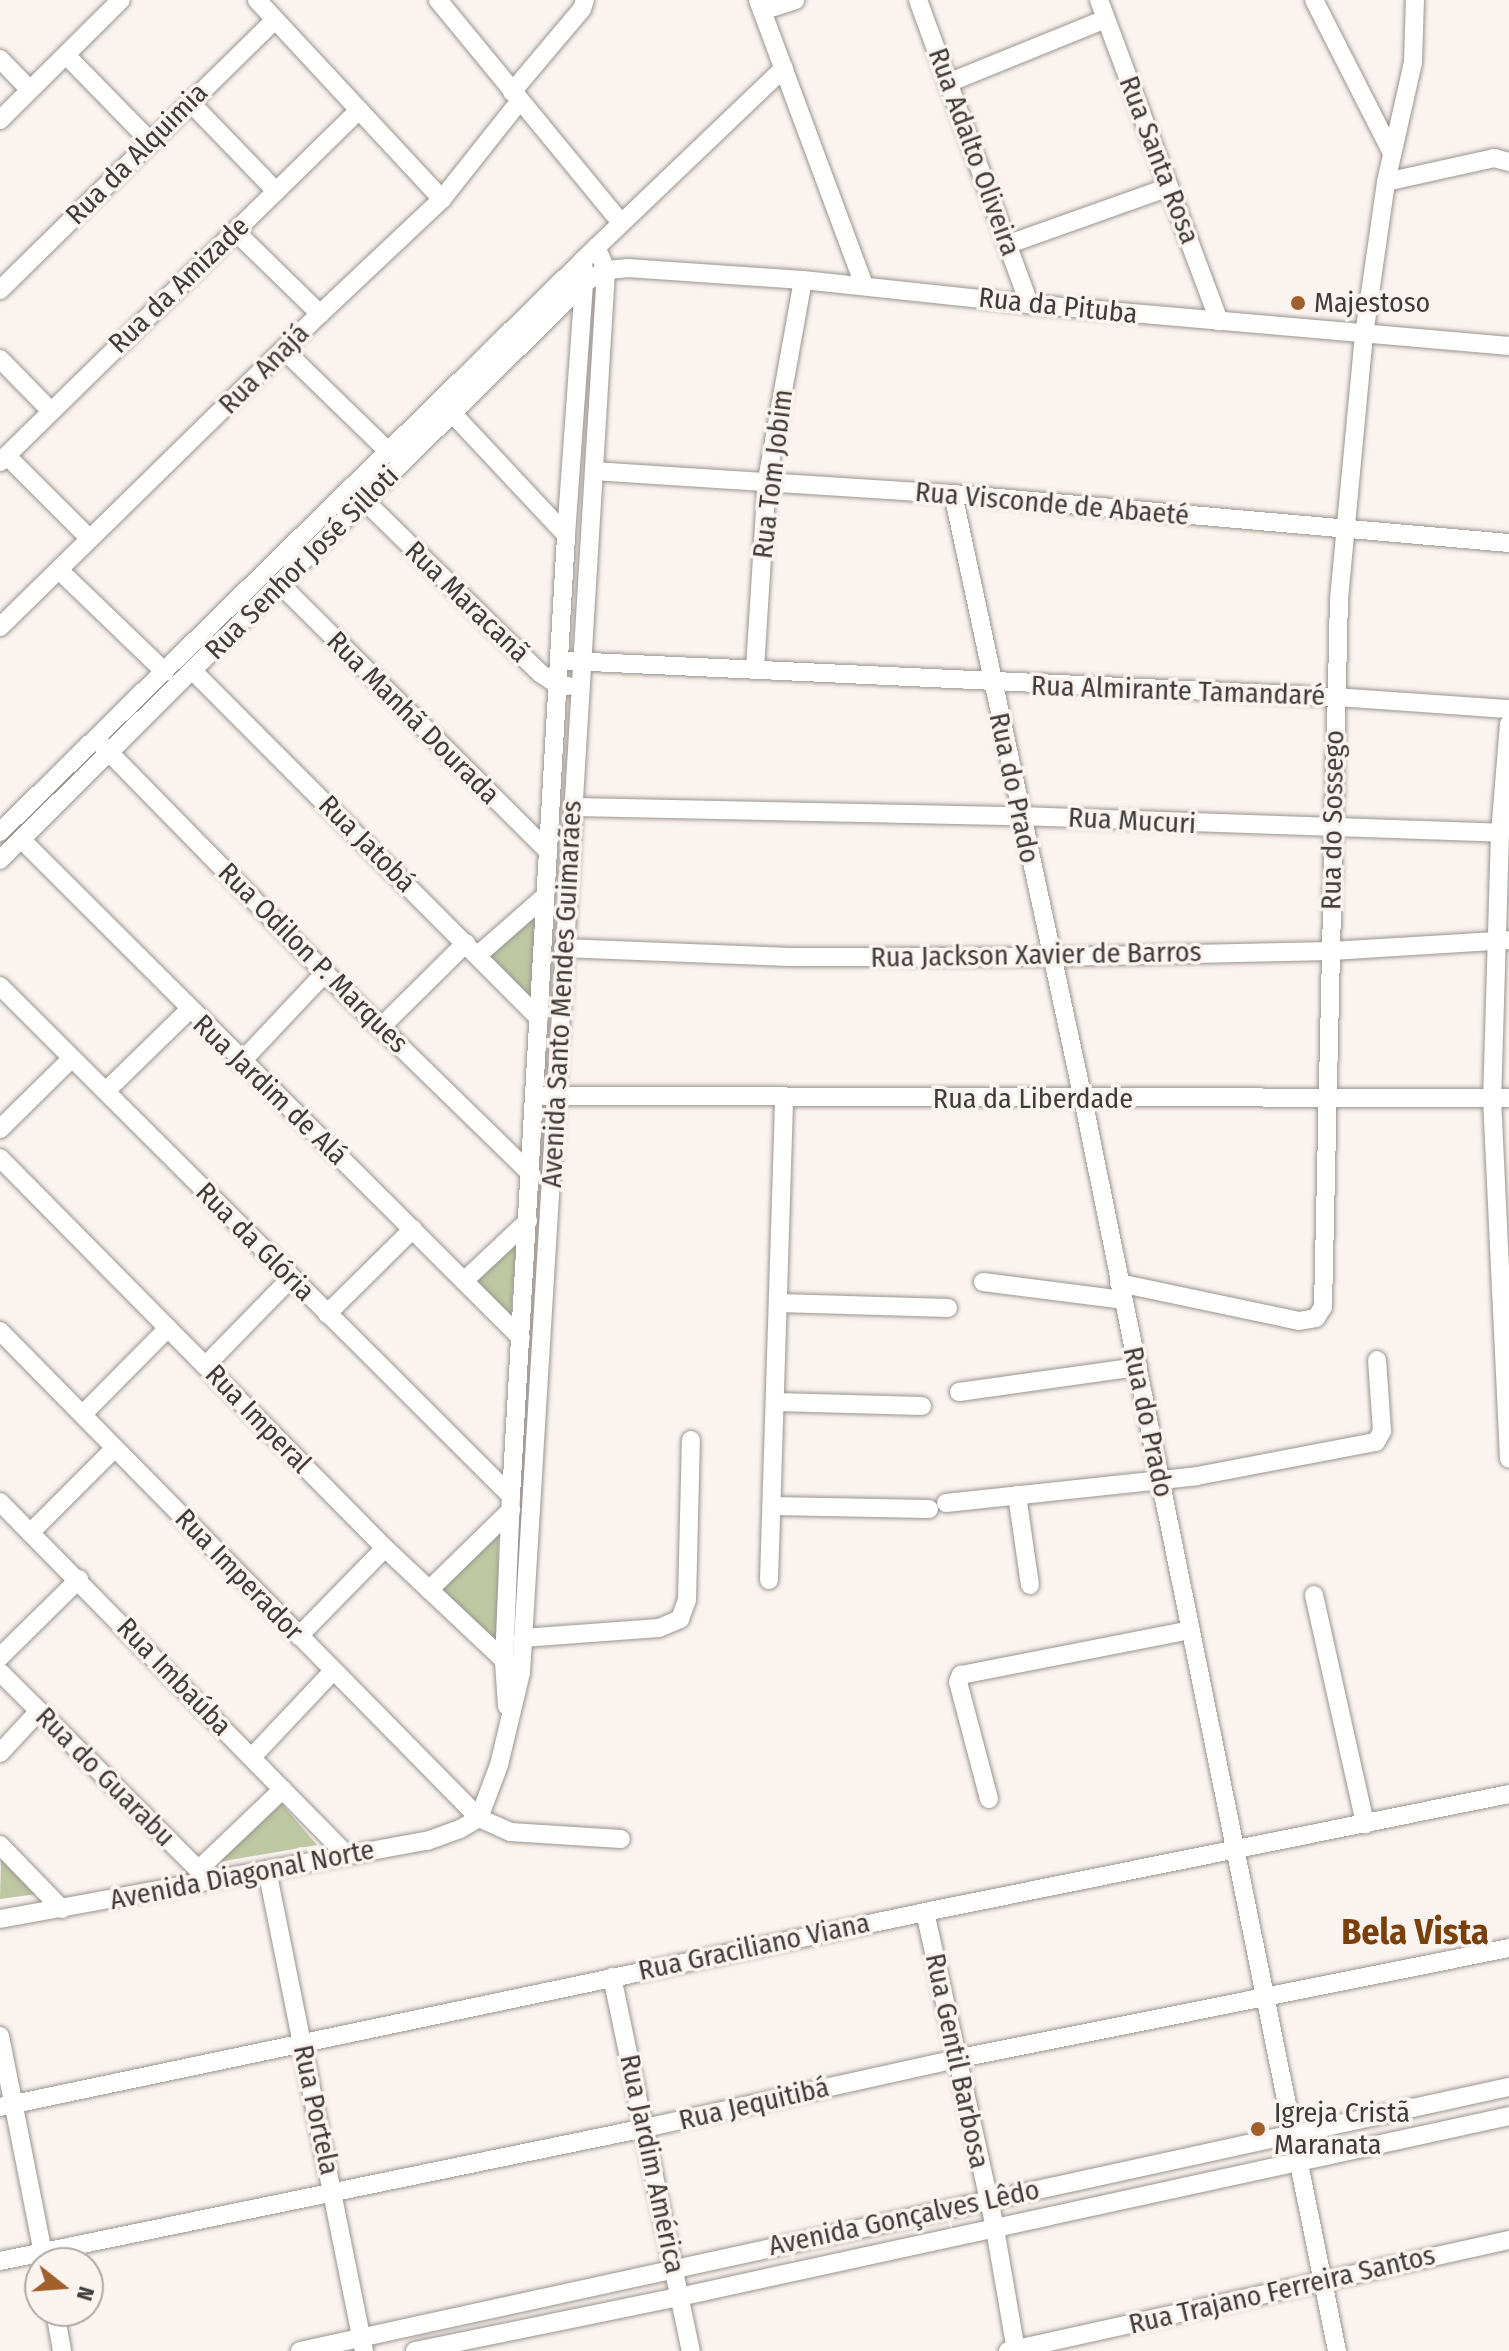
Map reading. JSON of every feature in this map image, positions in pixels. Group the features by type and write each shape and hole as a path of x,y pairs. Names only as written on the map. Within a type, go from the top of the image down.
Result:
{"street":[{"path":"0,120 121,0"},
{"path":"257,0 442,199"},
{"path":"438,0 621,223"},
{"name":"Rua Anajá","path":"0,627 442,199 582,9 585,0"},
{"path":"795,0 760,6 864,285"},
{"name":"Rua Adalto Oliveira","path":"918,0 1029,304"},
{"name":"Rua Santa Rosa","path":"1099,0 1219,321"},
{"path":"1314,0 1392,153"},
{"name":"Rua do Sossego","path":"1121,1292 1299,1321 1316,1318 1323,1307 1332,829 1346,531 1364,335 1386,182 1413,62 1415,0"},
{"path":"948,83 1106,19"},
{"name":"Rua da Alquimia","path":"0,290 275,20"},
{"path":"66,55 150,141"},
{"path":"0,59 30,90"},
{"name":"Rua Senhor José Silloti","path":"0,860 165,672 589,254 784,68"},
{"path":"190,102 276,191"},
{"name":"Rua da Amizade","path":"3,459 359,110"},
{"path":"1386,182 1494,158 1509,162"},
{"path":"1009,244 1169,187"},
{"path":"235,231 320,314"},
{"path":"589,254 606,270"},
{"name":"Avenida Santo Mendes Guimarães","path":"508,1717 504,1662 532,1175 544,897 566,535 584,283 589,254"},
{"name":"Rua da Pituba","path":"606,270 627,268 864,285 1029,304 1509,346"},
{"name":"Rua Senhor José Silloti","path":"0,832 193,671 584,283 606,270"},
{"name":"Avenida Santo Mendes Guimarães","path":"479,1818 499,1765 508,1717 521,1673 606,270"},
{"name":"Rua Tom Jobim","path":"755,669 767,480 803,280"},
{"path":"284,350 389,452"},
{"path":"0,359 50,410"},
{"path":"452,413 566,535"},
{"path":"3,459 90,539"},
{"name":"Rua Visconde de Abaeté","path":"594,471 953,494 1509,543"},
{"name":"Rua do Prado","path":"953,494 991,683 1083,1099 1337,2351"},
{"name":"Rua Maracanã","path":"365,501 540,673 558,685"},
{"path":"59,570 165,672"},
{"name":"Rua Manhã Dourada","path":"280,584 547,850"},
{"name":"Rua Almirante Tamandaré","path":"559,660 991,683 1336,697 1509,709"},
{"name":"Rua Jatobá","path":"193,671 539,1018"},
{"path":"558,685 579,687"},
{"path":"1509,724 1500,833 1500,1098 1509,1459"},
{"name":"Rua Odilon P. Marques","path":"102,746 325,973 532,1175"},
{"name":"Rua Mucuri","path":"572,807 1020,816 1500,833"},
{"name":"Rua Jardim de Alá","path":"21,839 241,1062 521,1338"},
{"path":"382,1026 472,949 544,897"},
{"name":"Rua Jackson Xavier de Barros","path":"563,948 790,957 1050,957 1331,951 1502,941"},
{"path":"241,1062 325,973"},
{"name":"Rua da Glória","path":"0,986 511,1503"},
{"path":"106,1091 189,1010"},
{"path":"0,1129 72,1058"},
{"name":"Rua da Liberdade","path":"535,1095 1500,1098"},
{"path":"769,1580 784,1098"},
{"name":"Rua Imperal","path":"0,1158 385,1548 504,1662 521,1673"},
{"path":"464,1281 528,1221"},
{"path":"327,1314 413,1229"},
{"path":"206,1365 290,1279"},
{"path":"983,1282 1121,1292"},
{"path":"779,1303 948,1308"},
{"path":"83,1414 168,1328"},
{"name":"Rua Imperador","path":"0,1331 479,1818"},
{"path":"772,1506 938,1506 1249,1468 1376,1442 1382,1431 1377,1360"},
{"path":"959,1392 1138,1367"},
{"path":"776,1402 922,1406"},
{"path":"523,1638 659,1628 680,1619 687,1600 691,1440"},
{"path":"30,1533 115,1448"},
{"path":"1017,1495 1030,1585"},
{"name":"Rua Imbaúba","path":"0,1502 347,1855"},
{"path":"429,1590 511,1503"},
{"path":"299,1636 385,1548"},
{"path":"0,1657 79,1579"},
{"path":"1314,1595 1365,1824"},
{"path":"989,1799 958,1682 961,1675 1191,1630"},
{"path":"252,1757 333,1671"},
{"name":"Rua do Guarabu","path":"0,1672 204,1876"},
{"path":"0,1753 39,1711"},
{"path":"204,1876 283,1789"},
{"name":"Rua Graciliano Viana","path":"7,2106 612,1977 1509,1794"},
{"path":"479,1818 510,1832 621,1839"},
{"name":"Avenida Diagonal Norte","path":"0,1919 62,1909 204,1876 267,1870 427,1841 479,1818"},
{"path":"1,1847 62,1909"},
{"name":"Rua Portela","path":"267,1870 363,2344"},
{"name":"Rua Gentil Barbosa","path":"925,1912 995,2229 1013,2351"},
{"name":"Rua Jequitibá","path":"94,2247 956,2059 1509,1948"},
{"name":"Rua Jardim América","path":"612,1977 691,2351"},
{"path":"0,2036 7,2106 41,2247"},
{"name":"Avenida Gonçalves Lêdo","path":"300,2351 363,2344 674,2267 1509,2087"},
{"name":"Avenida Gonçalves Lêdo","path":"415,2351 679,2297 1509,2116"},
{"name":"Rua Trajano Ferreira Santos","path":"1013,2351 1509,2240"},
{"name":"Rua Jequitibá","path":"0,2261 24,2259"},
{"path":"58,2327 62,2351"}],"green space":[{"path":"535,915 533,985 532,1001 490,956"},
{"path":"516,1246 511,1319 473,1281"},
{"path":"498,1530 499,1646 438,1591"},
{"path":"281,1803 317,1845 219,1862"},
{"path":"1,1858 37,1894 0,1899"}],"place":[{"name":"Majestoso","path":"1298,303"},
{"name":"Igreja Cristã Maranata","path":"1258,2129"}],"district":[{"name":"Bela Vista","path":"1415,1933"}]}
